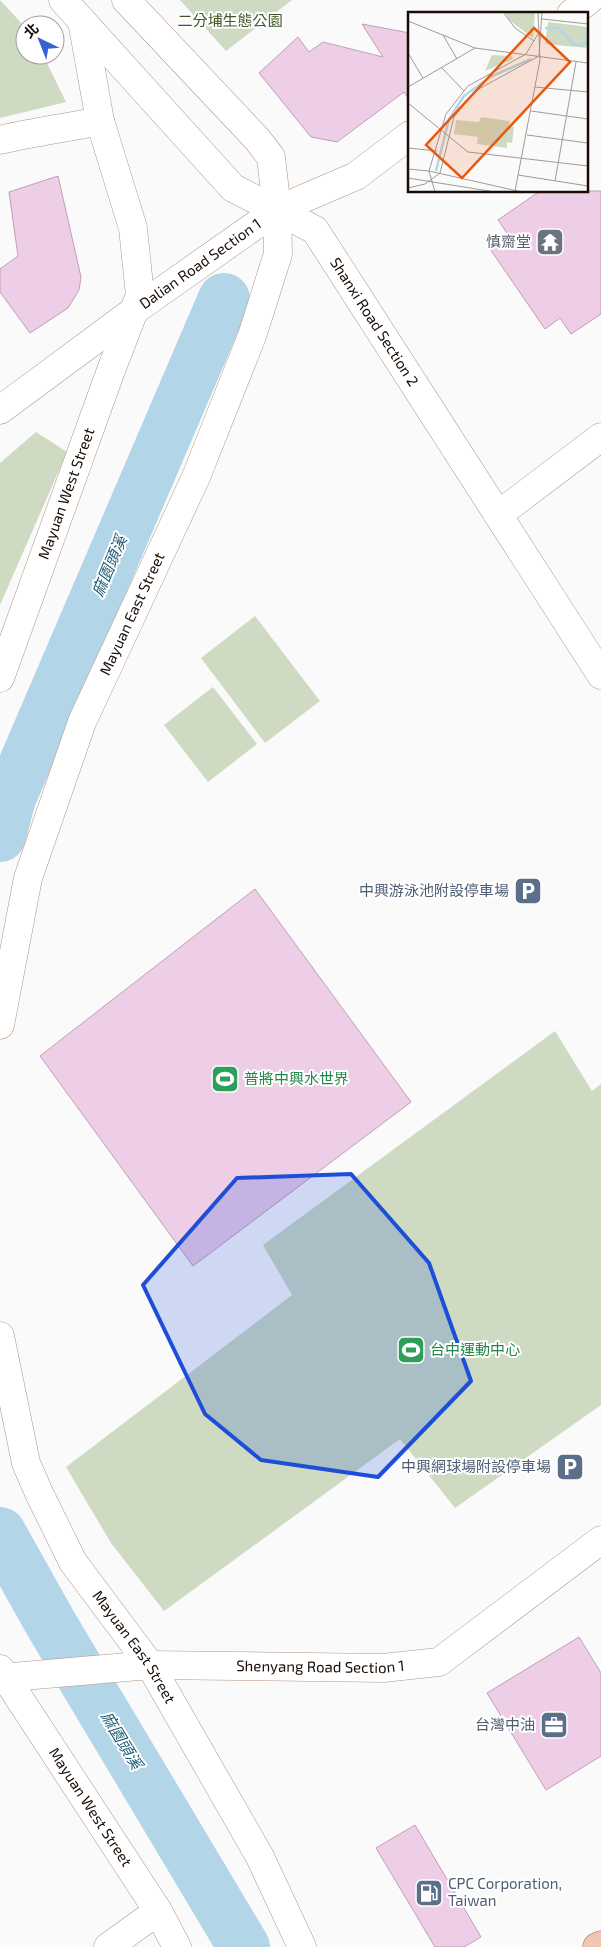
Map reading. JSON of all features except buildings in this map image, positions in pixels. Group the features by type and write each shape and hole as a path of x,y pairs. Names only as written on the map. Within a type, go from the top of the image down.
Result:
{"main road":[{"path":"597,1947 601,1945"}],"street":[{"name":"Shanxi Road Section 2","path":"63,0 233,188 315,230 601,675"},
{"path":"126,0 271,157 277,210"},
{"path":"574,12 589,0"},
{"name":"Mayuan West Street","path":"0,678 140,295 133,228 100,121 82,21"},
{"path":"0,140 36,131 68,128 100,121"},
{"name":"Dalian Road Section 1","path":"0,410 135,310 277,210 356,176 408,137"},
{"name":"Mayuan East Street","path":"0,1025 28,878 82,722 196,477 252,336 278,254 277,210"},
{"path":"498,515 601,437"},
{"name":"Mayuan East Street","path":"0,1336 26,1463 73,1562 150,1665 260,1857 302,1947"},
{"name":"Shenyang Road Section 1","path":"2,1675 36,1676 150,1665 383,1668 439,1662 601,1540"},
{"name":"Mayuan West Street","path":"2,1675 158,1911 177,1947"},
{"path":"108,1947 158,1911"}],"highlighted area":[{"path":"351,1174 429,1263 471,1381 378,1477 261,1460 205,1414 143,1285 237,1178"}],"green space":[{"path":"0,0 15,16 15,65 48,65 66,102 0,118"},
{"name":"二分埔生態公園","path":"180,0 292,0 226,51"},
{"path":"36,432 67,452 0,605 0,463"},
{"path":"255,616 320,701 265,743 201,658"},
{"path":"213,687 257,744 208,782 164,725"},
{"name":"台中運動中心","path":"555,1031 592,1091 601,1084 601,1405 455,1508 400,1439 164,1611 111,1543 66,1467 292,1295 263,1245"}],"waterway":[{"name":"麻園頭溪","path":"0,836 10,798 224,299"},
{"name":"麻園頭溪","path":"0,1533 51,1624 244,1947"}],"place":[{"name":"慎齋堂","path":"550,242"},
{"name":"中興游泳池附設停車場","path":"528,891"},
{"name":"普將中興水世界","path":"225,1079"},
{"name":"台中運動中心","path":"411,1350"},
{"name":"中興網球場附設停車場","path":"570,1467"},
{"name":"台灣中油","path":"554,1725"},
{"name":"CPC Corporation, Taiwan","path":"429,1893"}]}
